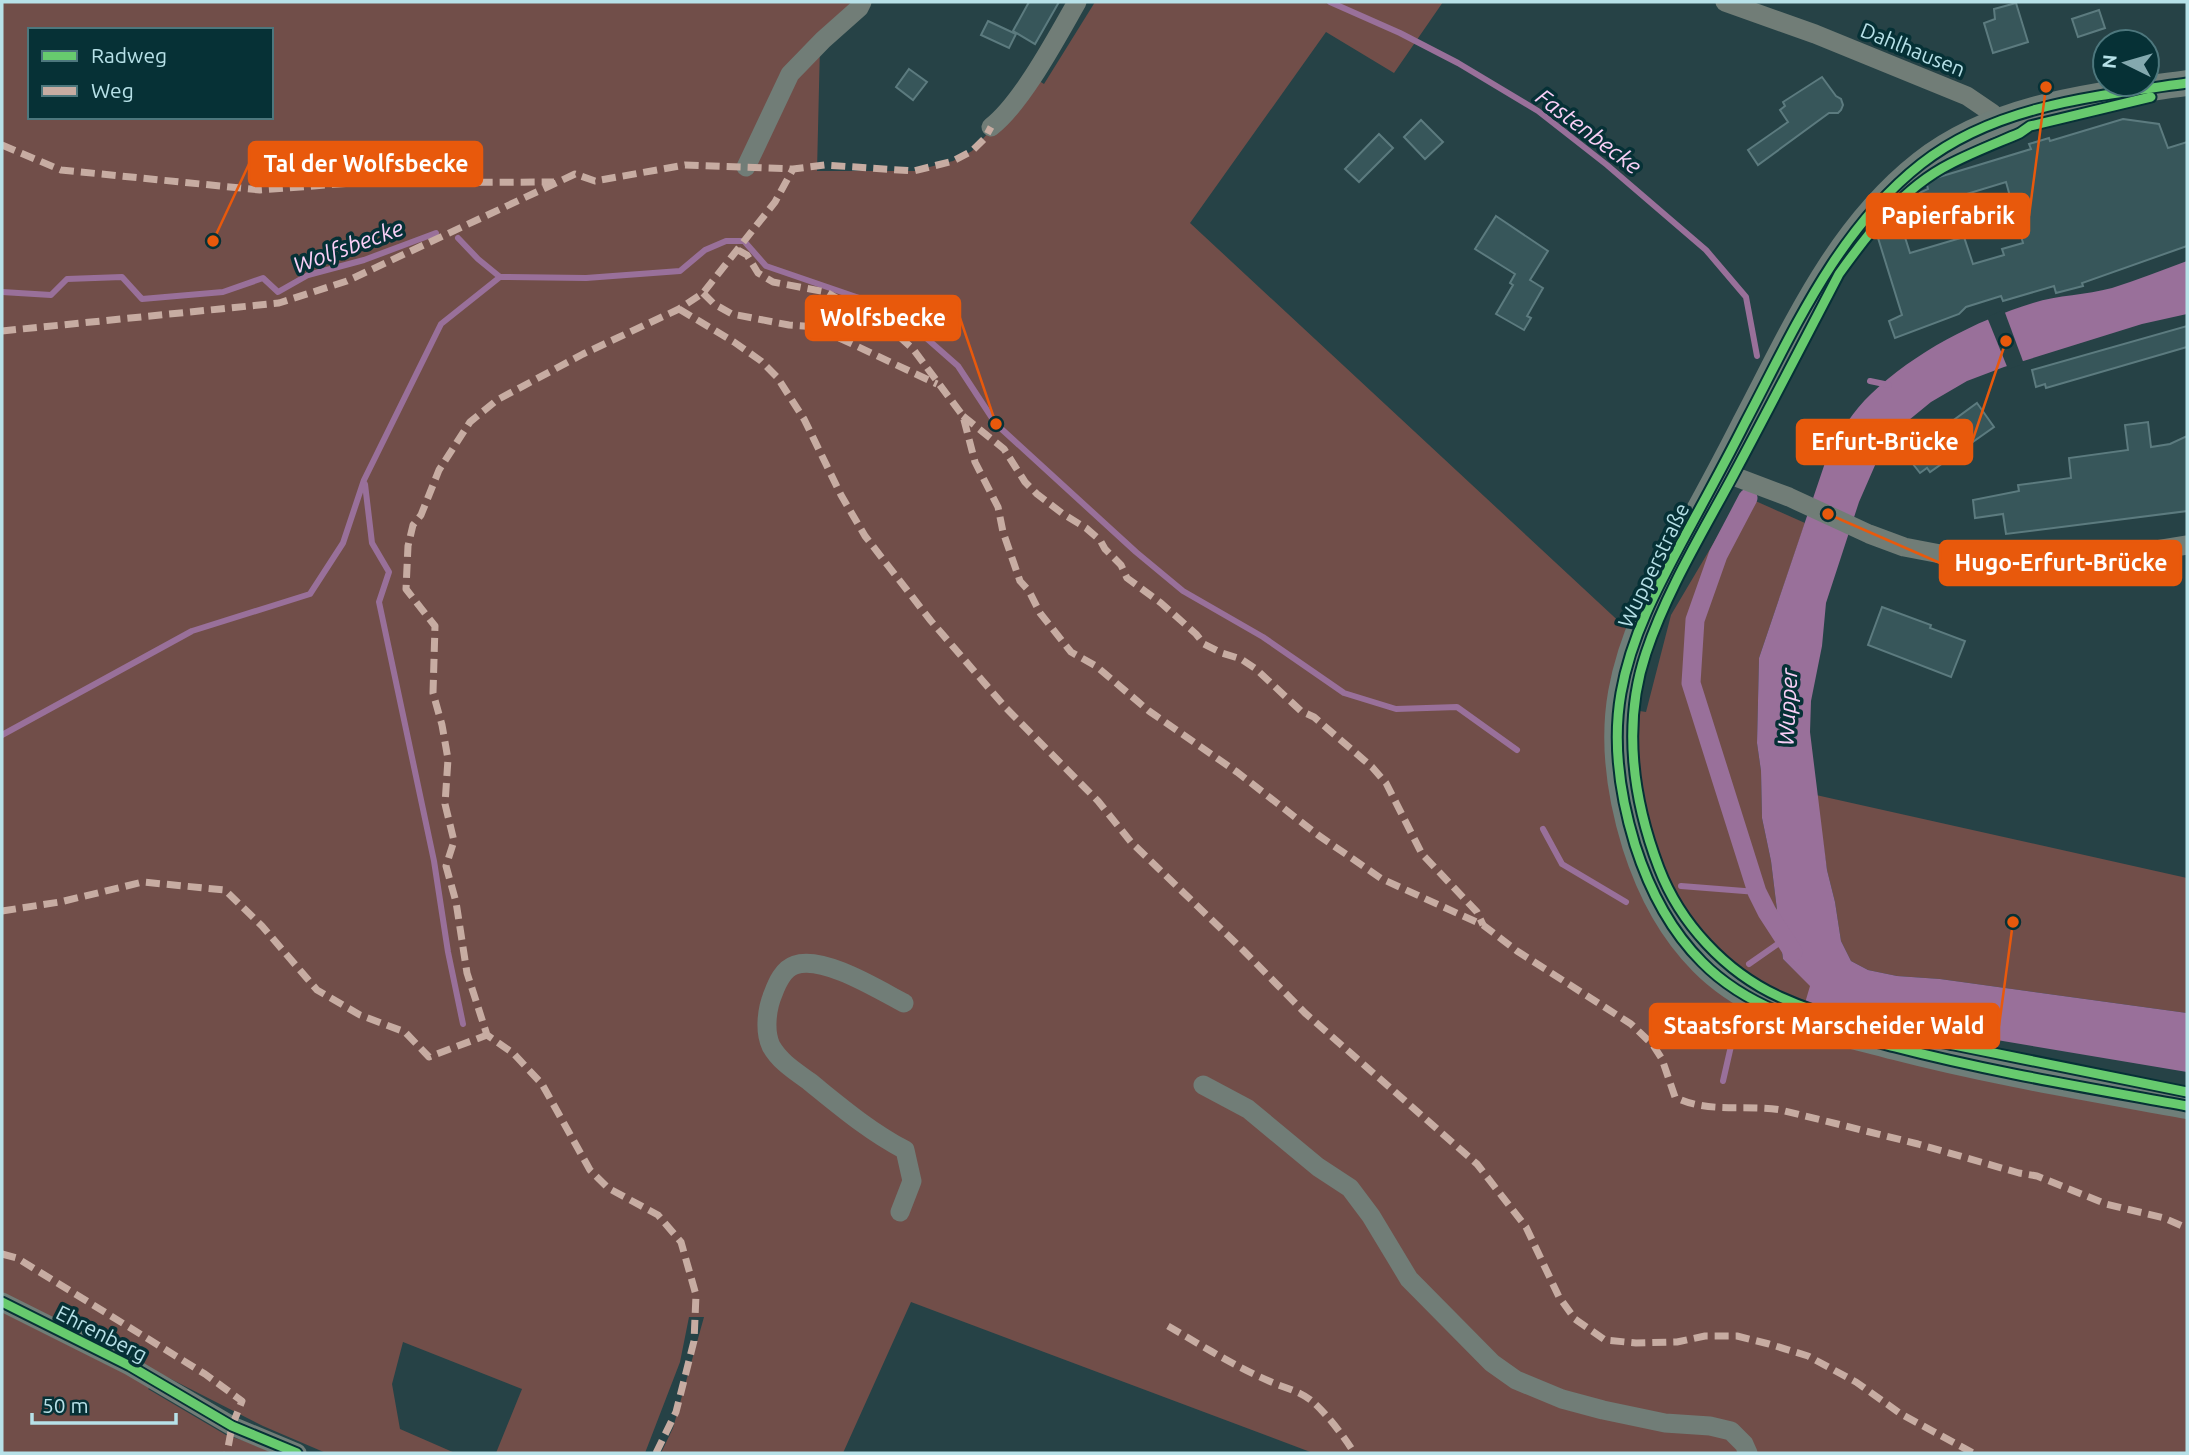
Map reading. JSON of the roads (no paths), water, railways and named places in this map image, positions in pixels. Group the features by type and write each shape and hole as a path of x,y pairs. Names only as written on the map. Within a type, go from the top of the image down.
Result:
{"main road":[{"name":"Wupperstraße","path":"2187,83 2075,100 1998,123 1951,144 1924,161 1895,186 1854,231 1823,276 1647,611 1631,651 1620,696 1618,762 1630,828 1646,881 1673,927 1701,961 1726,984 1758,1003 1798,1020 1970,1066 2187,1105"}],"street":[{"path":"746,167 790,74 859,8 862,2"},
{"path":"991,127 1002,118 1048,52 1077,2"},
{"name":"Dahlhausen","path":"1724,2 1815,34 1968,96 1992,113 1998,123"},
{"path":"1720,471 1789,497 1904,547 1951,556 2015,562 2150,551 2187,545"},
{"path":"900,1212 912,1181 905,1150 874,1134 782,1061 770,1043 767,1024 771,999 779,978 795,965 833,967 904,1003"},
{"path":"1203,1085 1248,1109 1318,1167 1350,1188 1371,1216 1409,1279 1492,1363 1516,1381 1562,1399 1603,1410 1665,1423 1710,1426 1731,1431 1744,1444 1748,1453"},
{"name":"Ehrenberg","path":"2,1303 130,1366 232,1426 297,1453"}],"water":[{"name":"Wupper","path":"2187,261 2187,314 2142,324 1967,381 1931,402 1909,420 1876,463 1859,502 1826,603 1822,646 1811,701 1810,732 1827,870 1841,941 1851,961 1868,970 1897,976 1940,979 2187,1013 2187,1072 1872,1019 1805,1003 1810,986 1783,959 1771,861 1762,818 1761,771 1757,743 1759,658 1828,454 1847,422 1871,394 1926,351 1947,339 2011,310 2052,298 2112,288"}],"waterway":[{"name":"Fastenbecke","path":"1330,2 1400,33 1458,63 1538,111 1607,165 1706,250 1746,297 1757,356"},
{"name":"Wolfsbecke","path":"2,292 51,295 67,279 122,277 142,299 223,292 263,278 278,292 308,275 364,260 436,233"},
{"name":"Wolfsbecke","path":"458,238 500,277 586,278 680,271 705,250 726,241 744,241 766,266 868,301 916,329 958,366 996,424 1136,552 1183,591 1263,637 1344,693 1396,709 1457,707 1517,750"},
{"path":"2,735 192,631 310,594 343,543 364,480 441,324 500,277"},
{"name":"Fastenbecke","path":"1870,381 1889,385"},
{"path":"365,484 372,543 389,572 379,602 434,861 448,952 463,1024"},
{"path":"1748,498 1718,555 1695,620 1691,683 1757,892 1793,952"},
{"path":"1543,829 1562,864 1626,902"},
{"path":"1681,886 1757,892"},
{"path":"1749,964 1785,939"},
{"path":"1723,1081 1739,1011"}],"place":[{"name":"Papierfabrik","path":"2046,87"},
{"name":"Tal der Wolfsbecke","path":"213,241"},
{"name":"Erfurt-Brücke","path":"2006,341"},
{"name":"Wolfsbecke","path":"996,424"},
{"name":"Hugo-Erfurt-Brücke","path":"1828,514"},
{"name":"Staatsforst Marscheider Wald","path":"2013,922"}]}
